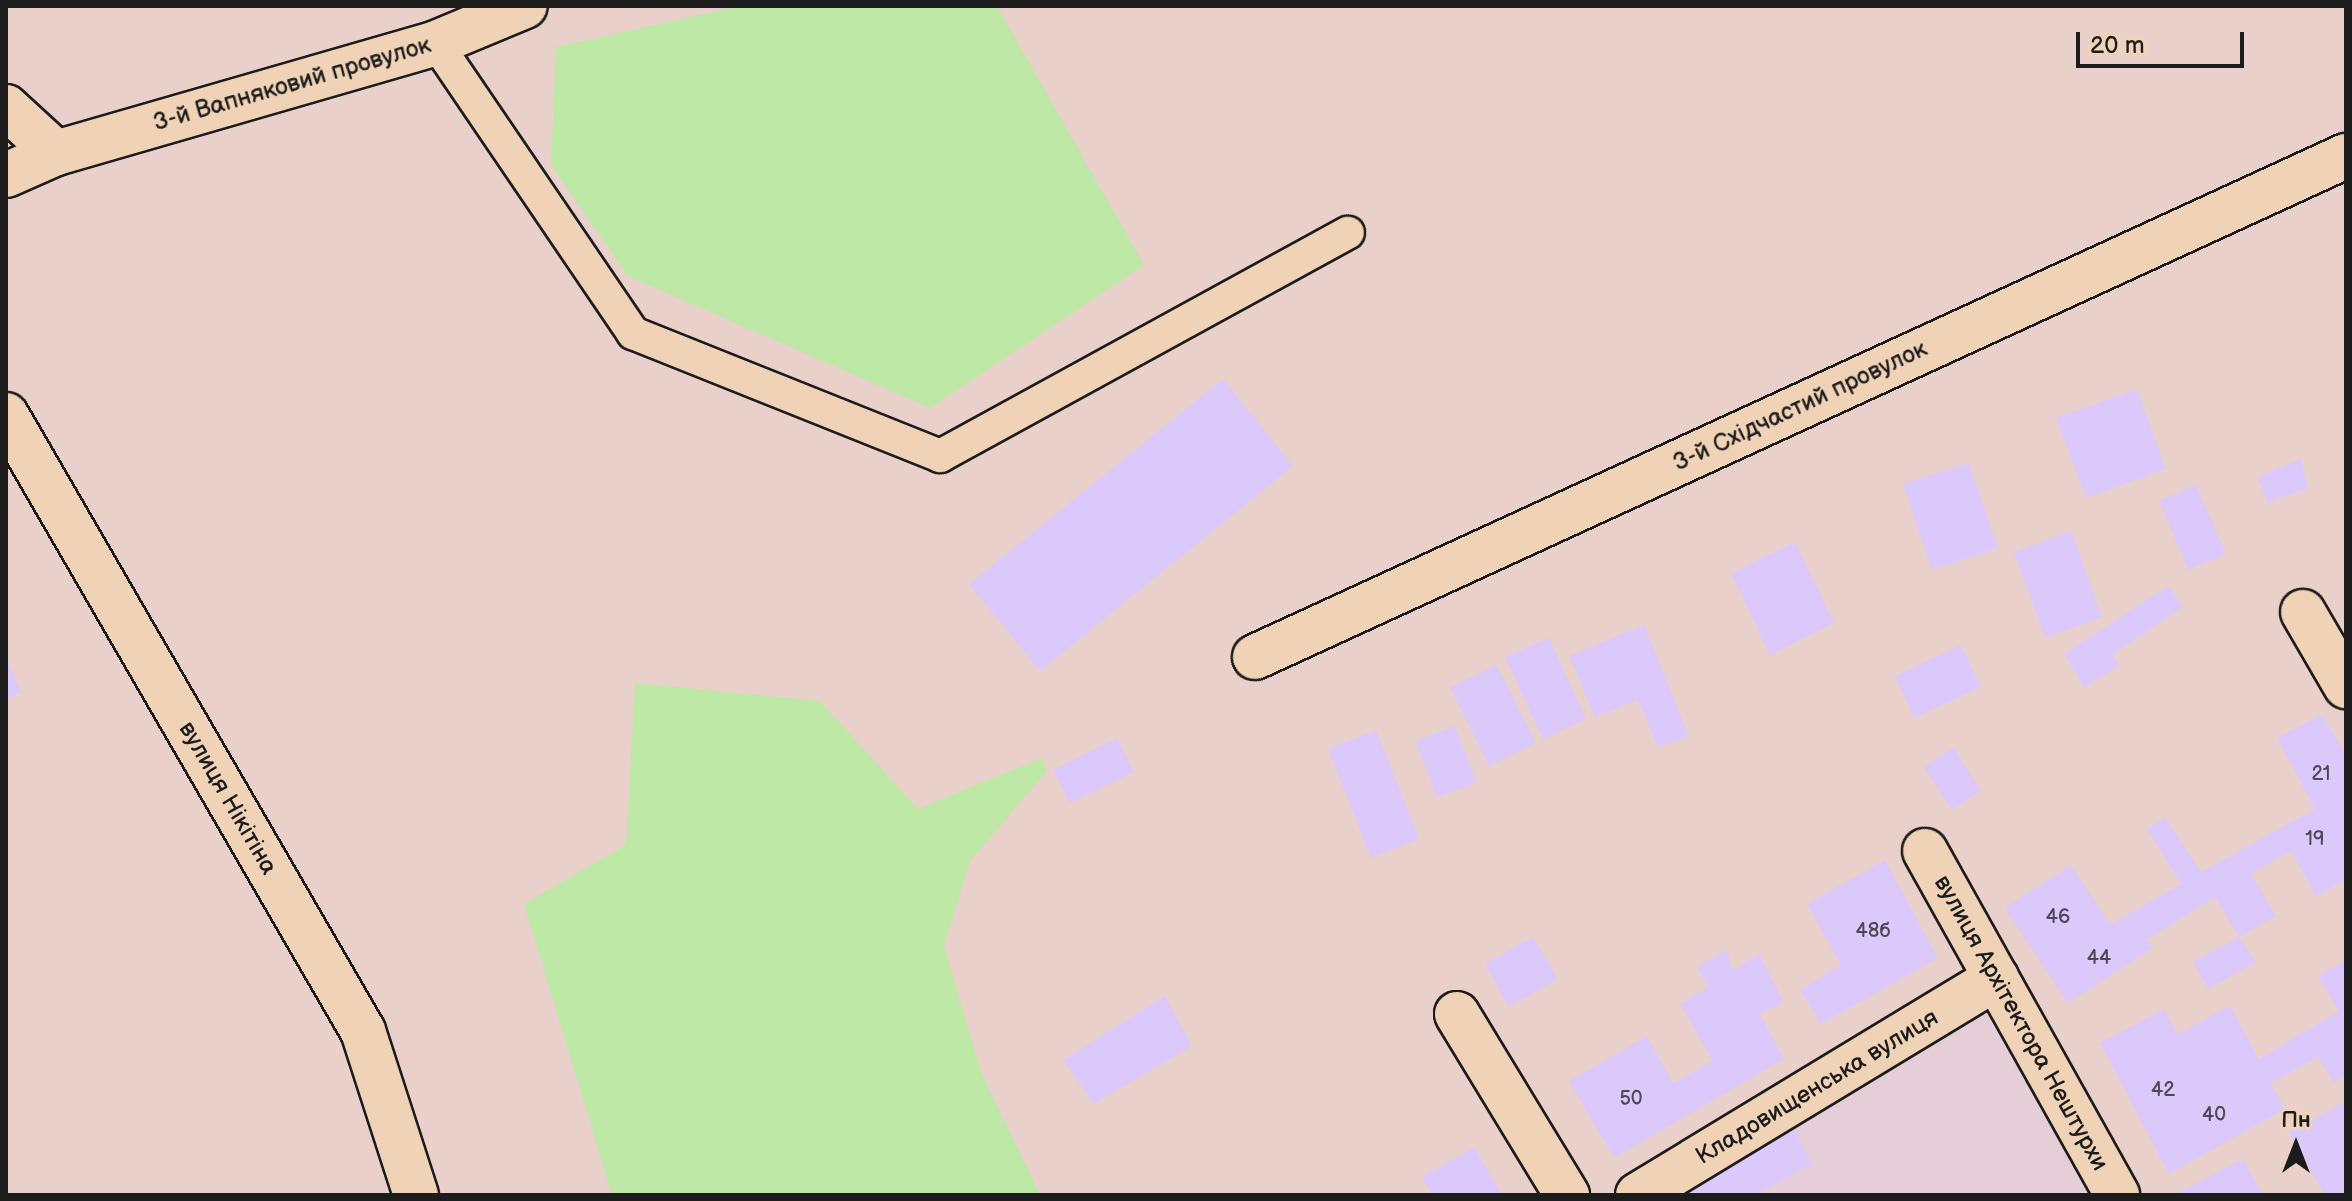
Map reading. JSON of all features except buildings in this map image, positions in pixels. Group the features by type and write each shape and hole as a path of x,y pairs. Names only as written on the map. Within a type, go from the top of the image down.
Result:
{"street":[{"name":"3-й Вапняковий провулок","path":"56,153 436,43 521,6"},
{"path":"6,107 56,153 6,175"},
{"name":"3-й Східчастий провулок","path":"1255,657 2346,156"},
{"name":"вулиця Нікітіна","path":"6,415 363,1031 416,1195"},
{"path":"2303,612 2346,686"},
{"name":"вулиця Архітектора Нештурхи","path":"1925,851 2117,1195"},
{"name":"Кладовищенська вулиця","path":"1638,1195 1996,978"},
{"path":"1457,1014 1567,1195"}],"lane":[{"path":"436,43 633,333 940,456 1348,233"}],"shaded area":[{"path":"1998,993 2111,1195 1634,1195"}],"green space":[{"path":"740,6 997,6 1144,265 930,408 628,276 551,165 556,47"},
{"path":"635,683 820,701 918,809 1042,758 1047,771 970,861 944,946 981,1072 1040,1195 612,1195 524,904 626,845"}]}
